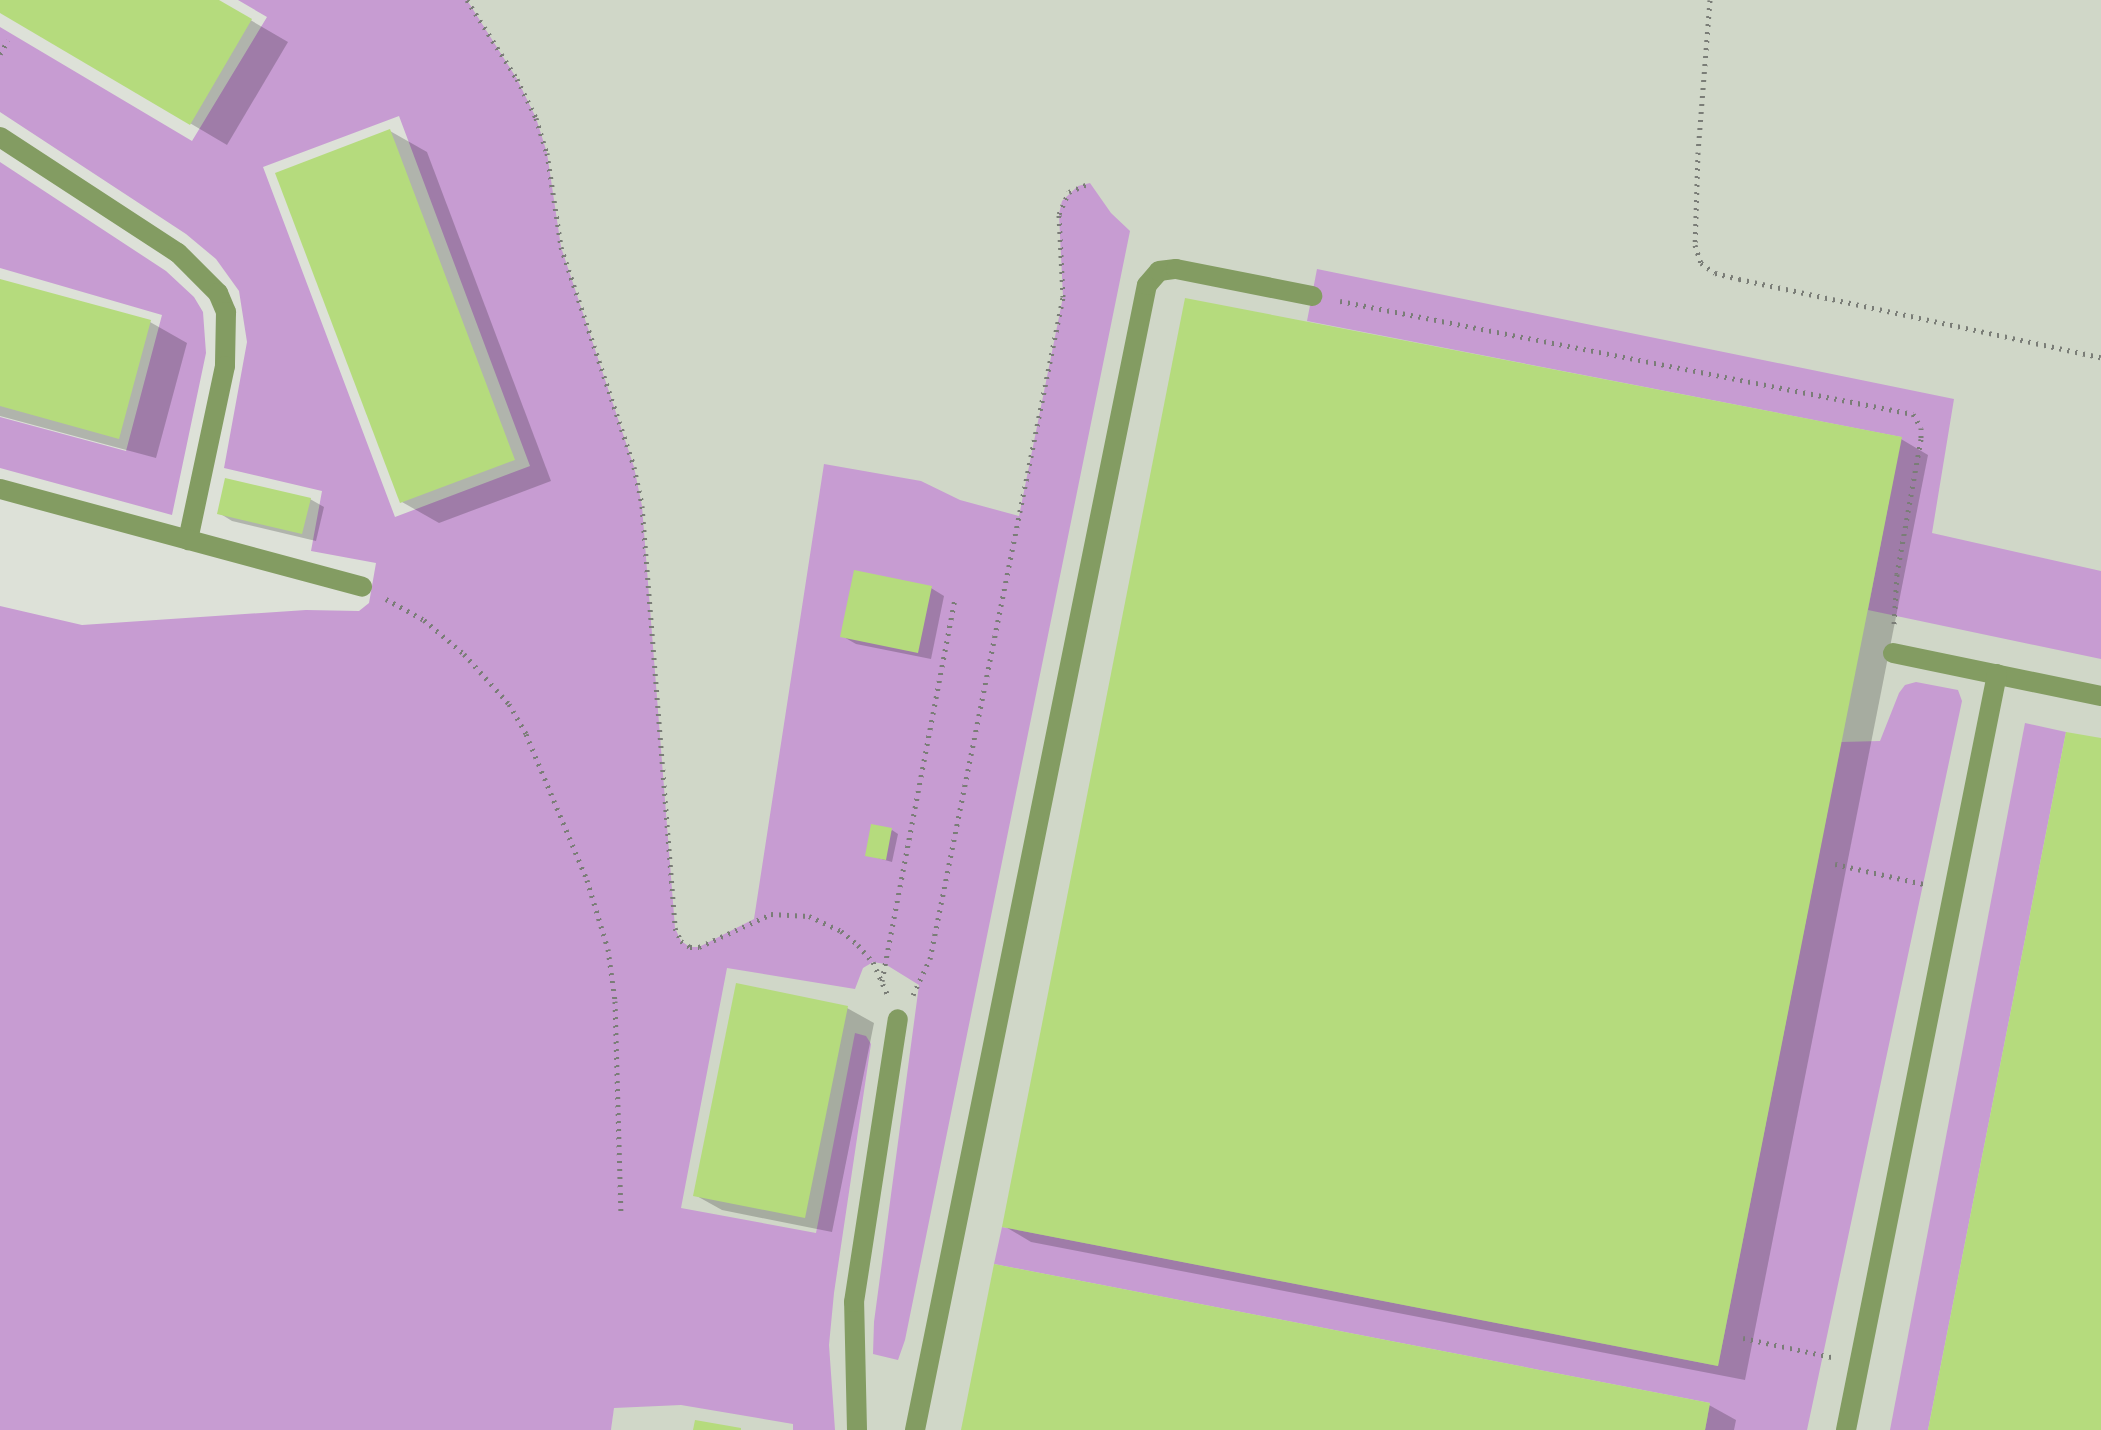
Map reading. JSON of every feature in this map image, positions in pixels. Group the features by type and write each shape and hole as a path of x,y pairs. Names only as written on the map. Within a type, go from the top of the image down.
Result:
{"street":[{"path":"0,137 178,253 218,293 226,312 225,366 188,540"},
{"path":"915,1430 1147,285 1159,271 1176,269 1312,296"},
{"path":"0,489 362,587"},
{"path":"1893,653 2101,696"},
{"path":"1846,1430 1997,674"},
{"path":"857,1430 854,1302 898,1019"}],"path":[{"path":"467,0 517,79 536,118 547,153 564,258 634,467 647,541 675,928 681,941 690,947 699,947 771,914 809,916 841,931 873,962 898,1019"},
{"path":"1710,0 1698,152 1695,245 1701,263 1715,273 1739,279 2101,357"},
{"path":"0,54 8,40"},
{"path":"898,1019 930,959 1063,297 1059,214 1069,192 1090,183"},
{"path":"1312,296 1913,414 1921,428 1921,439 1897,574 1893,653"},
{"path":"362,587 424,620 464,654 509,704 533,748 587,880 608,949 615,1001 621,1212"},
{"path":"882,982 955,597"},
{"path":"1835,864 1954,891"},
{"path":"1743,1338 1859,1362"}],"shaded area":[{"path":"238,0 467,0 517,79 536,118 547,153 561,247 634,467 642,506 675,928 681,941 690,947 699,947 754,919 824,464 921,481 960,500 1019,516 1063,297 1059,214 1062,201 1078,186 1090,183 1111,213 1130,231 905,1340 898,1360 873,1354 874,1322 919,985 885,964 873,962 863,968 855,989 727,968 681,1208 816,1233 855,1033 866,1036 871,1044 829,1345 835,1430 793,1430 793,1424 681,1405 614,1408 611,1430 0,1430 0,606 82,625 306,610 359,611 369,603 376,563 311,551 322,491 224,468 247,342 239,291 216,259 186,234 0,112 0,27 192,141 267,17","holes":["399,116 530,466 395,517 263,167"]},
{"path":"377,0 2101,0 2101,1430 611,1430 625,1313 628,637"},
{"path":"0,162 166,271 194,297 203,312 206,353 172,515 0,468 0,417 126,451 162,315 0,268"},
{"path":"1317,269 1954,399 1932,533 2101,571 2101,659 1868,610 1901,437 1307,321"},
{"path":"1916,682 1958,690 1962,701 1807,1430 1705,1430 1710,1403 994,1264 1002,1227 1718,1366 1841,742 1880,741 1899,693 1905,685"},
{"path":"2025,723 2066,732 1928,1430 1890,1430"}],"building":[{"path":"0,0 219,0 252,19 190,125 0,13"},
{"path":"390,129 515,460 400,503 275,173"},
{"path":"0,279 151,320 119,439 0,406"},
{"path":"1185,298 1902,437 1718,1366 1002,1227"},
{"path":"225,478 311,498 302,534 217,514"},
{"path":"854,570 932,586 918,653 840,637"},
{"path":"2066,732 2101,738 2101,1430 1928,1430"},
{"path":"871,824 892,828 886,860 865,856"},
{"path":"736,983 848,1006 805,1218 693,1196"},
{"path":"994,1264 1710,1403 1705,1430 961,1430"},
{"path":"695,1420 741,1428 741,1430 693,1430"}]}
